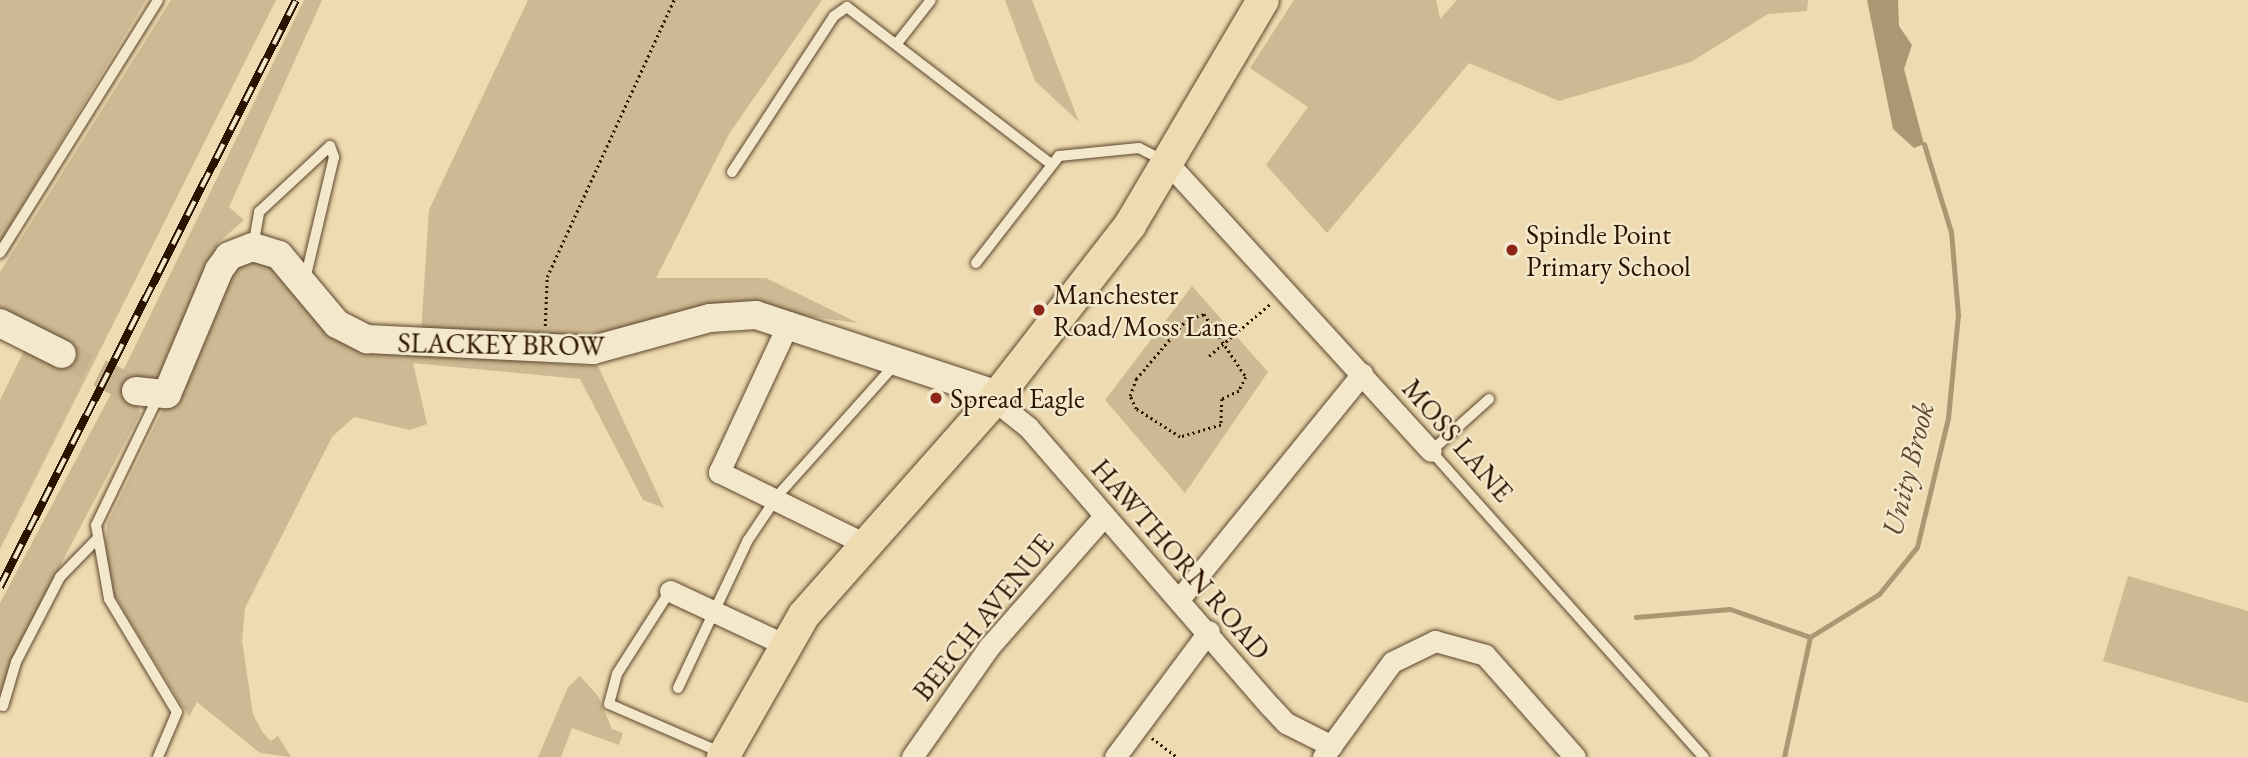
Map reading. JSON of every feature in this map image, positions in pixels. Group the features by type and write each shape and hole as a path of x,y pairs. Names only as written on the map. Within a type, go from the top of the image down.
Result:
{"main road":[{"path":"724,755 783,644 863,544 996,398 1130,225 1257,2"}],"street":[{"name":"MOSS LANE","path":"1167,162 1431,451"},
{"name":"SLACKEY BROW","path":"253,247 279,255 337,324 367,340 546,350 613,347 723,316 789,322 900,359 996,398"},
{"path":"147,394 170,390 223,263 253,247"},
{"path":"789,322 719,472 863,544"},
{"path":"0,323 62,354"},
{"path":"1180,598 1362,374"},
{"name":"HAWTHORN ROAD","path":"996,398 1028,426 1104,516 1209,631 1286,723 1328,752"},
{"name":"BEECH AVENUE","path":"912,757 989,647 1104,516"},
{"path":"670,591 783,644"},
{"path":"1115,757 1209,631"},
{"path":"1328,752 1392,662 1435,641 1485,655 1575,757"}],"lane":[{"path":"0,253 159,0"},
{"path":"898,42 931,0"},
{"path":"732,172 834,16 856,10 1051,164"},
{"path":"253,247 259,212 330,146 334,157 304,285"},
{"path":"976,263 1051,164 1079,150 1139,148 1167,162"},
{"path":"678,688 748,540 776,499 900,359"},
{"path":"147,394 97,516 97,538 109,599 177,712 158,757"},
{"path":"1431,451 1489,400"},
{"name":"MOSS LANE","path":"1431,451 1704,757"},
{"path":"3,706 16,662 60,577 97,538"},
{"path":"670,591 617,674 609,704 724,755"}],"path":[{"path":"546,350 547,277 674,0"},
{"path":"1209,356 1286,290"},
{"path":"1204,314 1223,344 1246,377 1239,391 1222,399 1215,430 1180,437 1131,403 1136,379 1192,316 1204,314"},
{"path":"1137,728 1177,757"}],"shaded area":[{"path":"0,0 146,0 0,243"},
{"path":"171,0 276,0 0,549 0,400 25,349 60,369 70,348 0,309 0,272"},
{"path":"304,0 322,0 229,207 244,220 218,243 162,379 138,403 140,414 63,560 0,703 0,603 122,373"},
{"path":"528,0 822,0 729,134 656,278 766,278 858,323 791,314 598,337 421,333 429,210"},
{"path":"1005,0 1032,0 1079,122 1035,81"},
{"path":"1294,0 1436,0 1440,19 1457,0 1808,0 1807,11 1768,14 1691,62 1559,101 1469,63 1327,233 1266,165 1308,107 1250,68"},
{"path":"1867,0 1898,0 1899,26 1912,45 1904,69 1924,144 1914,148 1893,129"},
{"path":"261,257 362,350 598,366 664,508 643,500 580,379 413,363 427,424 410,430 354,417 332,437 245,608 242,641 253,714 263,733 271,741 278,736 291,757 260,753 197,702 189,717 114,595 105,559 107,524 234,263"},
{"path":"1192,286 1268,372 1185,493 1105,400"},
{"path":"2128,576 2248,611 2248,703 2103,661"},
{"path":"580,676 598,696 612,729 623,733 619,745 572,728 561,757 538,757 568,687"}],"waterway":[{"name":"Unity Brook","path":"1784,757 1810,637 1879,594 1917,547 1948,418 1958,315 1951,232 1924,144"},
{"path":"1636,617 1730,609 1810,637"}],"tunnel":[{"path":"62,354 136,391"}],"railway":[{"path":"0,587 296,0"}],"place":[{"name":"Spindle Point Primary School","path":"1512,250"},
{"name":"Manchester Road/Moss Lane","path":"1039,310"},
{"name":"Spread Eagle","path":"936,398"}]}
